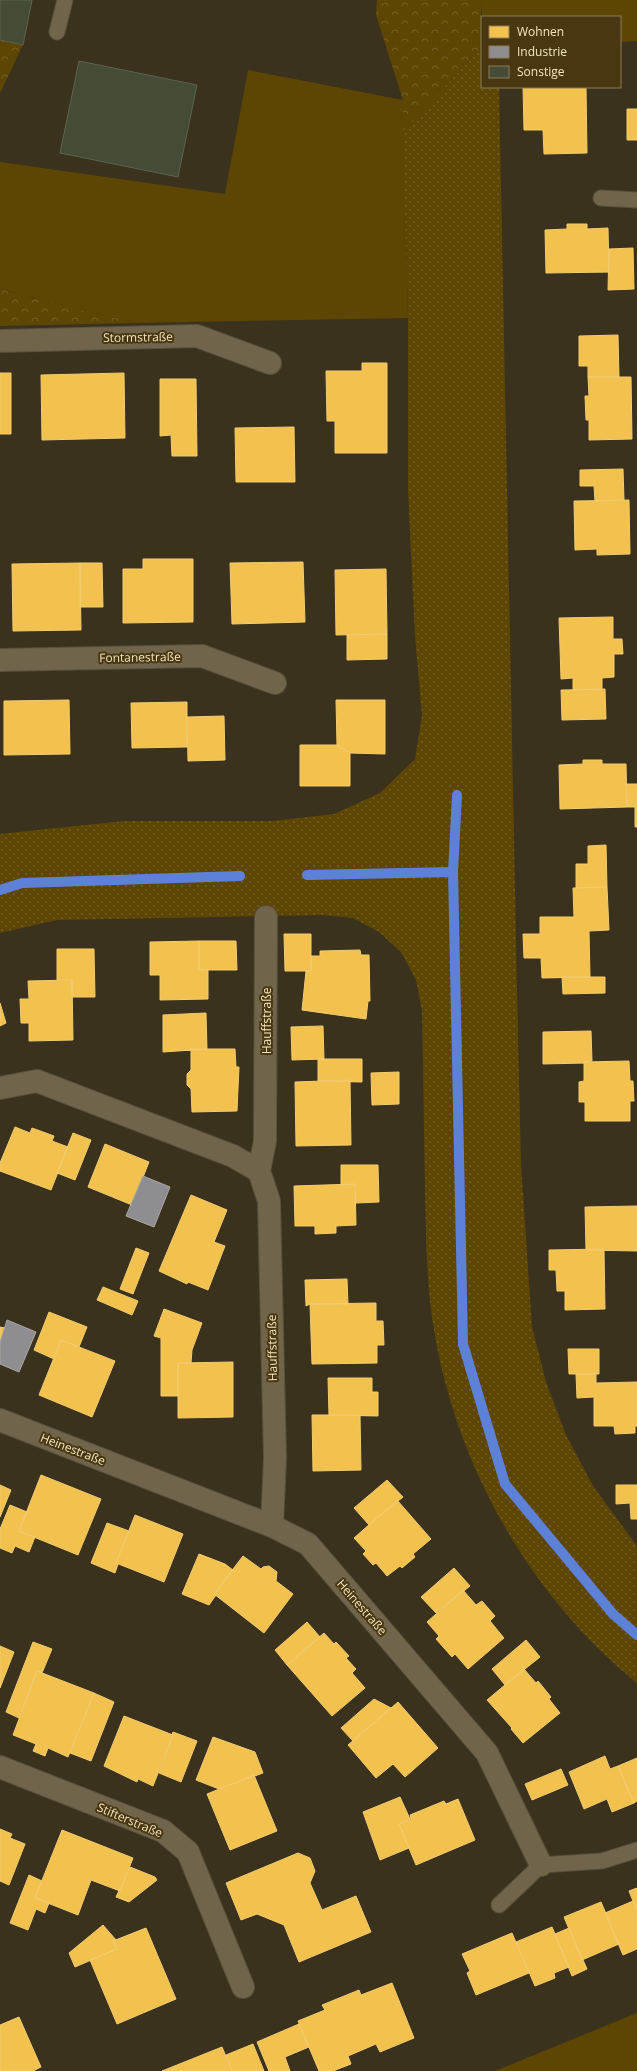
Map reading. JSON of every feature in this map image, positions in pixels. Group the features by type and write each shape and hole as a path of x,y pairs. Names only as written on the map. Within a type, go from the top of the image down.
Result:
{"street":[{"name":"Stormstraße","path":"0,341 197,336 270,363"},
{"name":"Fontanestraße","path":"0,660 202,656 275,683"},
{"name":"Hauffstraße","path":"266,917 265,1141 259,1171 269,1201 275,1458 272,1526"},
{"path":"0,1088 37,1081 233,1156 259,1171"},
{"name":"Heinestraße","path":"0,1420 272,1526 308,1544 487,1753 541,1865"},
{"name":"Stifterstraße","path":"0,1767 163,1832 188,1852 243,1987"}],"lane":[{"path":"57,32 65,0"},
{"path":"602,198 637,200"},
{"path":"499,1905 541,1865 602,1861 637,1850"}],"green space":[{"path":"377,0 481,0 481,48 403,132 403,100 376,15"},
{"path":"481,0 637,0 637,41 621,42 621,16 482,16"},
{"path":"0,40 23,45 0,93"},
{"path":"481,48 481,88 499,88 521,1165 532,1327 546,1382 566,1435 593,1486 637,1546 637,1683 598,1648 562,1609 530,1567 502,1522 478,1475 458,1426 443,1375 433,1324 429,1290 426,1222 422,1010 416,980 401,952 379,932 353,918 323,915 57,920 0,933 0,834 124,821 273,821 334,814 380,793 415,759 422,716 415,636 408,490 408,318 403,132"},
{"path":"248,70 403,100 408,318 135,323 0,289 0,162 225,194"},
{"path":"0,289 135,323 0,326"},
{"path":"637,2013 637,2071 495,2071"}],"building: Wohnen":[{"path":"523,88 586,88 587,153 544,154 543,130 524,130"},
{"path":"627,109 637,109 637,140 627,140"},
{"path":"567,224 587,224 587,229 608,228 609,272 546,273 545,230 567,229"},
{"path":"633,248 634,289 608,290 609,249"},
{"path":"618,335 619,377 588,377 588,366 579,366 579,336"},
{"path":"362,363 387,363 387,453 335,453 335,421 327,421 326,371 362,371"},
{"path":"0,373 11,373 11,434 0,434"},
{"path":"124,373 125,438 42,440 41,375"},
{"path":"588,377 631,377 632,439 589,440 589,420 586,420 585,396 589,396"},
{"path":"160,379 196,379 197,456 172,456 171,435 160,436"},
{"path":"294,427 295,482 236,482 235,428"},
{"path":"623,469 624,500 595,501 594,486 580,486 580,470"},
{"path":"629,500 630,554 597,555 597,549 575,550 574,501"},
{"path":"143,559 193,559 193,622 123,623 123,569 143,569"},
{"path":"303,562 305,622 232,624 230,563"},
{"path":"80,563 81,630 13,631 12,564"},
{"path":"80,563 102,563 103,607 80,607"},
{"path":"386,569 387,634 336,635 335,570"},
{"path":"613,617 613,639 622,639 623,654 614,654 614,677 602,678 602,689 573,690 573,678 561,679 559,618"},
{"path":"387,634 387,659 347,660 347,635"},
{"path":"605,689 606,719 562,720 561,690"},
{"path":"69,700 70,754 4,755 4,701"},
{"path":"336,700 385,700 385,754 350,753 337,745"},
{"path":"187,702 187,747 132,748 131,703"},
{"path":"224,716 225,760 188,761 187,717"},
{"path":"300,745 337,745 350,753 350,786 300,786"},
{"path":"583,760 602,760 602,764 626,764 627,807 560,809 559,765 583,764"},
{"path":"626,784 637,784 637,827 635,827 635,807 627,807"},
{"path":"606,845 607,887 576,888 576,864 588,864 588,846"},
{"path":"607,887 609,930 589,931 590,977 542,978 541,958 524,958 523,934 540,934 540,917 574,917 573,888"},
{"path":"284,934 311,934 311,971 285,971"},
{"path":"199,941 199,970 208,970 208,999 160,1000 160,975 150,975 150,942"},
{"path":"199,941 236,941 237,970 199,970"},
{"path":"57,949 94,949 95,997 72,997 72,980 57,980"},
{"path":"360,950 361,955 369,955 370,1001 368,1001 366,1019 302,1010 306,971 311,971 311,956 320,956 320,951"},
{"path":"562,977 605,977 605,993 563,994"},
{"path":"72,980 73,1040 29,1041 29,1023 21,1023 20,999 29,999 28,981"},
{"path":"0,1003 6,1023 0,1026"},
{"path":"206,1013 207,1049 163,1052 163,1015"},
{"path":"323,1026 324,1059 292,1060 291,1027"},
{"path":"591,1031 592,1061 584,1063 543,1064 543,1032"},
{"path":"191,1049 235,1049 236,1067 239,1067 237,1111 192,1112 191,1089 187,1085 187,1074 191,1070"},
{"path":"318,1059 362,1059 362,1082 318,1081"},
{"path":"629,1061 630,1081 633,1081 634,1101 630,1101 630,1121 585,1121 585,1102 579,1102 579,1082 584,1081 584,1062"},
{"path":"399,1072 399,1104 372,1105 371,1073"},
{"path":"350,1080 351,1145 296,1146 295,1082"},
{"path":"15,1127 30,1133 32,1128 54,1136 52,1141 68,1147 51,1190 0,1171 0,1163"},
{"path":"73,1133 91,1140 75,1180 57,1173"},
{"path":"105,1144 149,1162 132,1205 88,1187"},
{"path":"341,1165 378,1165 379,1202 356,1203 355,1184 341,1185"},
{"path":"355,1184 356,1225 336,1226 336,1233 315,1234 315,1226 295,1226 294,1186"},
{"path":"191,1195 227,1210 214,1242 225,1246 208,1290 188,1282 187,1284 159,1271"},
{"path":"637,1206 637,1251 586,1250 585,1207"},
{"path":"136,1248 149,1253 133,1294 120,1289"},
{"path":"604,1249 605,1309 565,1310 565,1291 557,1291 556,1270 549,1270 549,1250"},
{"path":"347,1279 348,1304 310,1304 306,1306 305,1280"},
{"path":"103,1287 138,1301 132,1315 97,1300"},
{"path":"376,1303 376,1321 383,1321 384,1345 377,1345 377,1363 312,1364 310,1304"},
{"path":"164,1309 202,1323 192,1350 191,1363 178,1363 178,1396 161,1396 161,1338 154,1336"},
{"path":"49,1312 87,1327 79,1347 61,1340 54,1359 34,1350"},
{"path":"0,1327 5,1328 0,1342"},
{"path":"61,1340 115,1361 92,1417 39,1395"},
{"path":"568,1349 599,1349 599,1374 569,1374"},
{"path":"233,1362 233,1417 178,1418 178,1363"},
{"path":"576,1374 596,1374 596,1383 637,1382 637,1426 635,1426 635,1433 615,1434 614,1426 594,1426 594,1397 577,1398"},
{"path":"328,1378 372,1378 372,1392 378,1392 378,1416 329,1415"},
{"path":"312,1415 360,1415 361,1470 313,1471"},
{"path":"41,1475 101,1499 78,1555 19,1531"},
{"path":"387,1480 403,1497 369,1525 354,1508"},
{"path":"0,1485 11,1490 0,1517"},
{"path":"616,1485 637,1485 637,1519 631,1519 630,1503 616,1504"},
{"path":"397,1500 431,1539 413,1554 415,1557 402,1568 400,1566 387,1576 376,1563 373,1565 363,1554 366,1551 354,1538"},
{"path":"10,1505 27,1512 19,1531 35,1537 29,1552 15,1546 12,1553 0,1548 0,1529"},
{"path":"135,1515 183,1534 164,1582 116,1563"},
{"path":"107,1523 129,1531 116,1563 118,1564 115,1573 91,1563"},
{"path":"199,1554 225,1564 233,1570 214,1594 216,1595 209,1605 182,1594"},
{"path":"243,1556 261,1569 269,1566 277,1572 276,1581 293,1594 264,1633 214,1594"},
{"path":"454,1568 470,1586 436,1613 421,1597"},
{"path":"463,1590 476,1605 482,1601 495,1616 490,1621 504,1638 468,1669 455,1654 452,1657 436,1639 439,1636 427,1622"},
{"path":"307,1622 320,1637 287,1665 275,1650"},
{"path":"324,1633 334,1644 336,1642 349,1656 346,1658 356,1669 352,1673 365,1688 332,1716 287,1665"},
{"path":"526,1640 540,1657 505,1685 492,1669"},
{"path":"33,1642 52,1649 42,1673 37,1671 19,1718 6,1712"},
{"path":"0,1646 14,1652 0,1688"},
{"path":"524,1669 536,1683 538,1681 551,1697 549,1699 560,1713 523,1743 487,1700"},
{"path":"37,1671 94,1693 68,1757 48,1748 45,1756 33,1751 36,1744 13,1735"},
{"path":"94,1693 114,1702 91,1761 70,1753"},
{"path":"374,1699 391,1708 353,1741 341,1728"},
{"path":"398,1702 438,1748 405,1777 393,1764 376,1778 348,1745"},
{"path":"124,1716 173,1735 153,1786 138,1779 137,1782 104,1766"},
{"path":"173,1732 197,1741 181,1782 159,1773"},
{"path":"213,1737 255,1752 263,1773 219,1789 196,1780"},
{"path":"605,1756 610,1769 618,1766 634,1803 612,1812 607,1799 584,1809 569,1772"},
{"path":"637,1758 637,1801 634,1803 618,1766"},
{"path":"561,1769 568,1785 532,1800 525,1784"},
{"path":"254,1775 277,1831 230,1850 207,1794"},
{"path":"400,1797 410,1819 399,1824 409,1848 380,1860 363,1812"},
{"path":"458,1799 475,1840 416,1865 399,1824 411,1819 410,1815 444,1801 446,1804"},
{"path":"0,1829 12,1834 10,1838 25,1844 9,1885 0,1881"},
{"path":"62,1830 133,1858 120,1891 91,1880 78,1915 35,1898"},
{"path":"298,1853 310,1858 315,1871 310,1883 322,1910 356,1896 371,1932 299,1962 284,1925 257,1914 241,1920 226,1883"},
{"path":"130,1867 155,1877 157,1880 129,1902 116,1897"},
{"path":"29,1875 42,1881 35,1898 49,1903 45,1913 36,1909 28,1930 10,1923"},
{"path":"637,1888 637,1911 629,1891"},
{"path":"633,1901 637,1911 637,1949 623,1955 605,1913"},
{"path":"601,1902 619,1944 582,1960 564,1917"},
{"path":"103,1925 116,1940 113,1941 117,1949 75,1967 69,1953"},
{"path":"552,1927 569,1967 554,1973 555,1978 535,1986 516,1942"},
{"path":"146,1928 176,1999 117,2024 90,1960 117,1949 113,1941"},
{"path":"569,1928 587,1969 572,1976 555,1934"},
{"path":"512,1933 529,1973 476,1995 467,1973 470,1971 462,1954"},
{"path":"392,1983 414,2038 380,2052 376,2044 348,2056 351,2064 333,2071 319,2071 298,2021 325,2010 322,2005 359,1990 361,1995"},
{"path":"19,2017 41,2067 33,2071 0,2071 0,2025"},
{"path":"299,2024 309,2047 285,2057 290,2071 269,2071 257,2042"},
{"path":"253,2044 264,2071 232,2071 226,2055"},
{"path":"222,2047 232,2071 162,2071"}],"building: Industrie":[{"path":"143,1176 170,1187 154,1227 126,1216"},
{"path":"7,1320 36,1332 19,1372 0,1364 0,1342"}],"building: Sonstige":[{"path":"0,0 32,0 23,45 0,40"},
{"path":"79,61 197,85 178,177 60,153"}],"waterway":[{"path":"457,795 453,872 463,1344 505,1484 613,1614 637,1635"},
{"path":"307,875 453,872"},
{"path":"0,890 22,883 240,876"}]}
